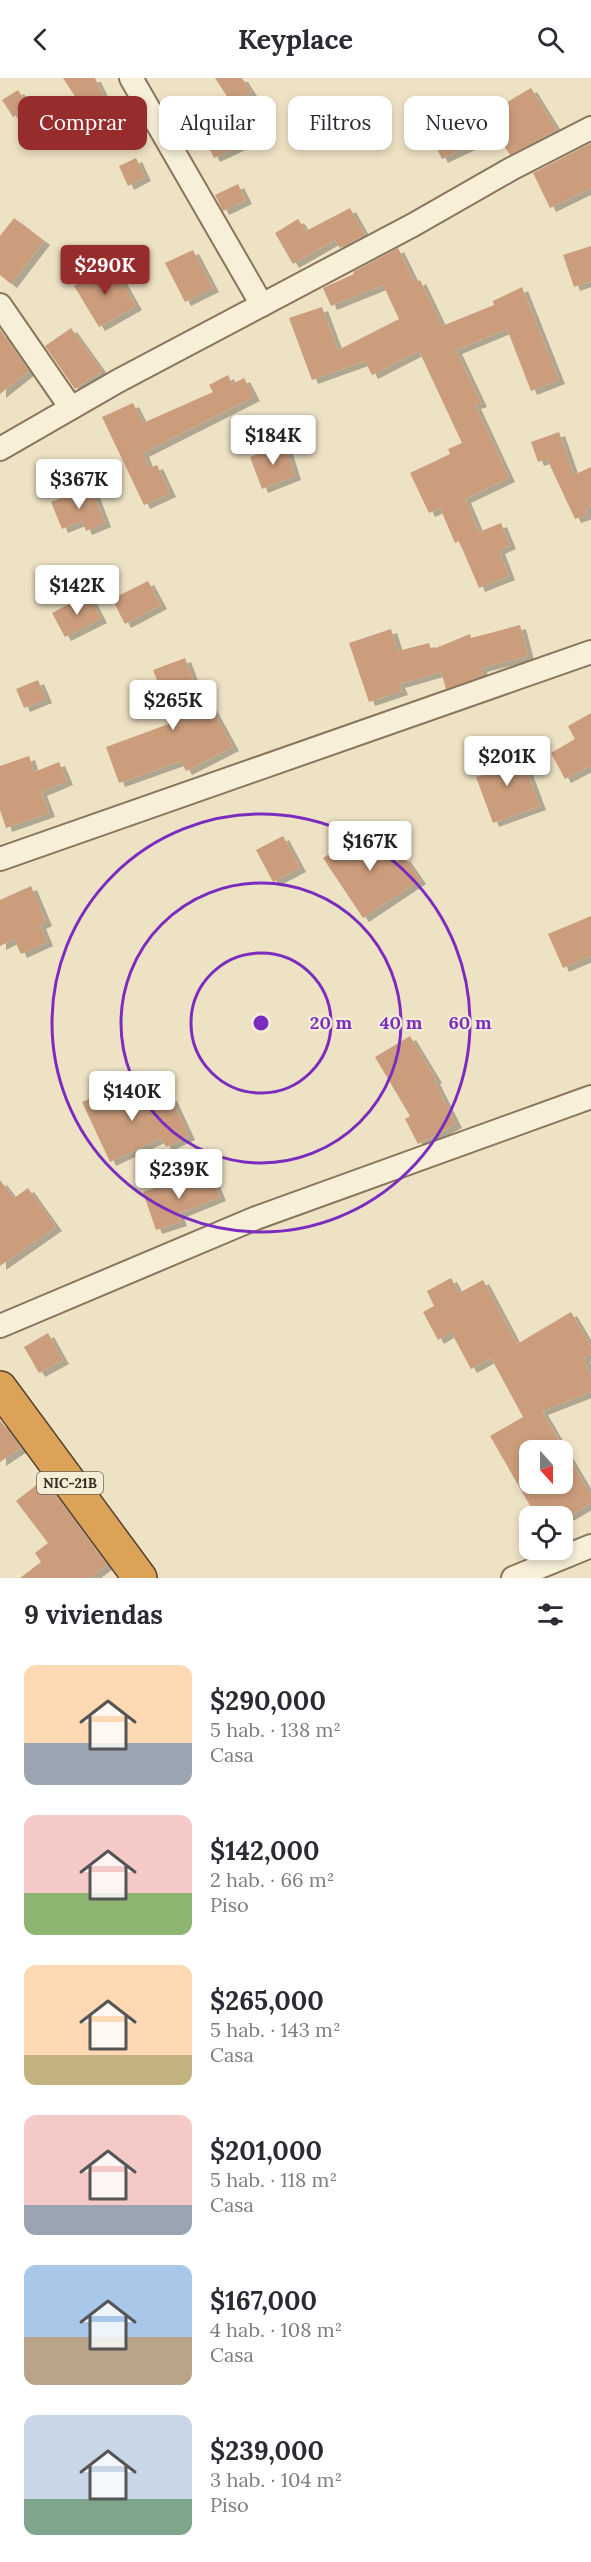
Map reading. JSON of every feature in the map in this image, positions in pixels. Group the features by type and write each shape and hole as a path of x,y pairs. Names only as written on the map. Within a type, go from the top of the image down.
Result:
{"highway":[{"name":"NIC-21B","path":"0,1388 140,1578"}],"street":[{"path":"131,78 262,305"},
{"path":"0,449 71,408 591,128"},
{"path":"0,305 71,408"},
{"path":"0,859 591,652"},
{"path":"0,1326 256,1218 591,1097"},
{"path":"513,1578 572,1556 591,1546"}],"building":[{"path":"63,78 95,78 103,96 75,96"},
{"path":"215,78 242,78 251,92 245,96 227,96"},
{"path":"531,88 557,130 510,155 507,150 509,150 509,101"},
{"path":"18,90 22,96 18,96 18,114 13,117 2,100"},
{"path":"591,143 591,188 550,208 533,173"},
{"path":"210,150 231,150 214,158"},
{"path":"438,150 461,150 442,159"},
{"path":"136,158 145,177 128,186 119,166"},
{"path":"238,184 246,200 223,211 215,195"},
{"path":"350,208 365,235 340,248 335,240 293,264 275,233 298,219 306,231"},
{"path":"14,218 44,241 11,284 0,275 0,236"},
{"path":"591,246 591,281 574,287 563,255"},
{"path":"398,248 415,283 420,280 442,326 494,305 493,301 522,287 559,380 531,391 507,329 456,350 481,403 475,405 509,478 465,499 479,532 501,523 510,545 499,550 509,576 479,588 459,541 455,543 440,508 429,513 410,473 450,454 448,449 462,443 419,351 372,375 365,361 312,380 289,318 322,307 338,350 399,319 383,285 331,306 323,288 354,274 353,272"},
{"path":"193,250 213,288 185,302 165,263"},
{"path":"112,264 136,306 99,327 74,286"},
{"path":"71,328 102,371 75,389 45,346"},
{"path":"0,329 29,371 0,394"},
{"path":"228,375 232,384 244,378 254,397 143,453 149,468 157,465 170,493 144,505 102,417 133,403 143,423 213,392 209,385"},
{"path":"559,432 574,475 591,467 591,506 586,509 587,515 575,519 547,459 538,462 531,442"},
{"path":"285,444 295,476 262,489 250,457"},
{"path":"91,486 105,523 86,531 82,521 62,529 51,502"},
{"path":"148,581 161,605 125,624 112,599"},
{"path":"88,594 101,619 65,637 52,613"},
{"path":"520,625 528,656 481,668 483,676 446,689 441,672 399,684 402,691 369,702 349,643 391,629 398,651 429,643 431,650 470,634 471,638"},
{"path":"185,658 203,706 209,703 233,747 186,771 181,761 119,783 106,747 174,722 153,670"},
{"path":"38,680 46,699 24,708 16,689"},
{"path":"591,713 591,769 590,766 565,779 551,753 575,739 568,726"},
{"path":"519,749 540,806 493,823 476,777 487,774 483,763"},
{"path":"29,756 34,772 59,762 67,781 41,792 49,813 6,828 0,810 0,766"},
{"path":"370,826 395,863 404,857 420,880 363,918 323,858"},
{"path":"283,836 300,868 273,882 256,850"},
{"path":"31,886 46,922 40,925 47,942 21,954 14,939 0,946 0,900"},
{"path":"591,916 591,956 563,968 548,934"},
{"path":"410,1036 436,1079 434,1080 456,1124 418,1144 405,1119 410,1116 375,1057"},
{"path":"125,1083 139,1112 171,1097 189,1136 166,1147 161,1138 110,1162 82,1102"},
{"path":"210,1172 220,1197 178,1214 181,1222 156,1230 143,1192 168,1184 170,1189"},
{"path":"0,1180 14,1198 28,1188 56,1227 0,1266"},
{"path":"451,1278 459,1293 483,1280 517,1344 571,1312 591,1346 591,1354 584,1358 591,1377 591,1392 542,1411 559,1440 519,1440 519,1486 490,1436 523,1417 491,1358 471,1369 451,1332 438,1340 423,1312 434,1306 427,1291"},
{"path":"48,1333 63,1360 39,1373 24,1347"},
{"path":"0,1420 21,1448 0,1462"},
{"path":"573,1464 591,1495 591,1503 573,1514 573,1506 530,1506 523,1494 573,1494"},
{"path":"44,1479 107,1565 90,1578 20,1578 41,1562 35,1553 48,1543 16,1501"}]}
